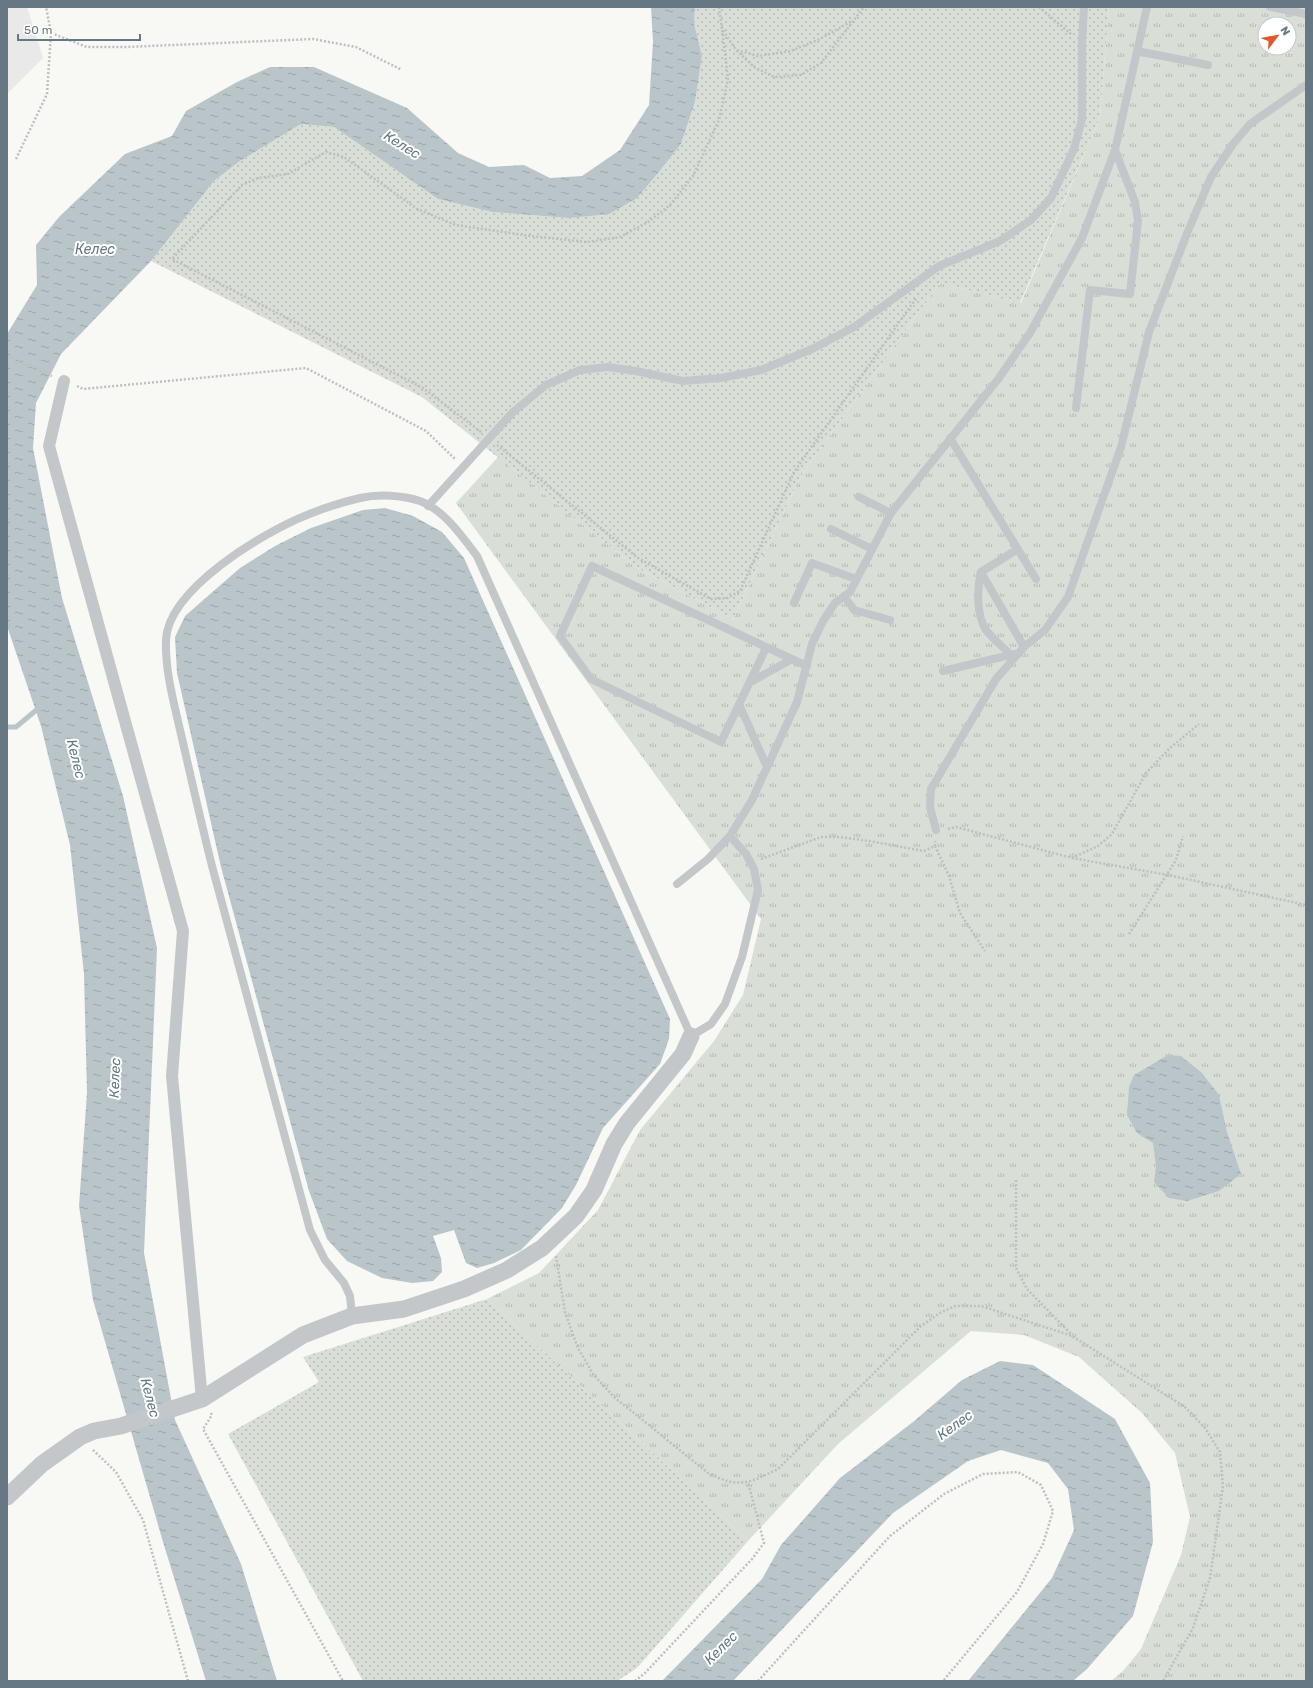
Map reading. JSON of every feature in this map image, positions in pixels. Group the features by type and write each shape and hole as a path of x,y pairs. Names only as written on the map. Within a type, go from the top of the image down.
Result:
{"street":[{"path":"64,381 49,446 183,931 172,1076 202,1399"},
{"path":"7,1497 42,1464 80,1437 94,1431 121,1426 202,1399 303,1336 352,1316 404,1309 464,1289 507,1270 542,1248 576,1216 594,1190 614,1144 627,1123 684,1054 691,1036"}],"lane":[{"path":"428,506 513,412 546,386 580,370 608,367 683,381 722,378 760,370 812,350 854,327 939,266 1000,241 1031,220 1051,198 1074,149 1082,119 1082,43 1084,7"},
{"path":"677,884 708,859 730,836 752,800 796,702 812,644 823,621 835,602 850,592 891,513 999,378 1030,333 1082,238 1115,150 1147,7"},
{"path":"1270,7 1306,14"},
{"path":"1137,51 1208,65"},
{"path":"936,830 930,807 931,789 996,679 1022,650 1045,630 1068,597 1121,447 1149,332 1188,231 1211,177 1233,144 1250,124 1306,85"},
{"path":"1076,408 1090,290 1130,294 1138,221 1136,202 1115,150"},
{"path":"950,438 1036,579"},
{"path":"352,1316 350,1296 344,1283 325,1260 310,1230 200,819 166,668 166,637 171,618 184,600 214,570 254,542 306,515 361,498 390,496 420,501 439,513 459,532 477,556 691,1036 711,1024 725,1004 742,957 758,890 754,869 751,863 746,854 730,836"},
{"path":"859,497 891,513"},
{"path":"831,530 872,549"},
{"path":"1011,655 987,631 982,620 977,586 981,572 1018,549"},
{"path":"794,603 812,563 856,579"},
{"path":"766,648 721,742 591,679 560,636 592,566 807,666"},
{"path":"981,572 1022,650"},
{"path":"844,596 854,610 890,620"},
{"path":"943,671 1011,655 1022,650"},
{"path":"749,683 792,659"},
{"path":"739,704 767,767"}],"path":[{"path":"16,159 47,94 51,33 46,7"},
{"path":"719,7 728,79 719,120 693,176 670,205 648,222 620,237 587,242 530,236 456,225 417,209 344,157 326,152 288,174 258,178 242,185 172,259 423,388 489,438 638,558 711,599 728,598 740,590 794,472 921,292"},
{"path":"722,29 736,50 754,67 774,77 801,75 821,63 864,7"},
{"path":"1039,7 1082,43"},
{"path":"736,50 758,56 790,51 818,40 854,20"},
{"path":"51,33 87,47 126,47 312,39 356,47 402,70"},
{"path":"7,356 83,389 306,368 426,431 463,466"},
{"path":"1072,858 1098,846 1112,834 1146,773 1170,748 1199,724"},
{"path":"985,951 960,913 949,876 935,846 936,830 956,827 1072,858 1168,875 1306,906"},
{"path":"1129,934 1168,875 1176,860 1182,836"},
{"path":"751,863 821,837 840,837 924,850 935,846"},
{"path":"1016,1180 1016,1268 1027,1289 1072,1336"},
{"path":"553,1238 565,1312 576,1346 593,1374 614,1397 708,1474 722,1481 742,1484 778,1469 921,1326 940,1313 955,1306 982,1306 1072,1336 1185,1407 1206,1428 1220,1452 1223,1486 1210,1578 1193,1628 1163,1681"},
{"path":"202,1399 212,1415 203,1429 343,1681"},
{"path":"80,1437 116,1472 143,1520 188,1681"},
{"path":"758,1681 890,1536 944,1494 977,1477 983,1474 1018,1472 1041,1485 1053,1511 1043,1544 1017,1592 943,1681"},
{"path":"635,1681 752,1559 764,1543 748,1482"}],"shaded area":[{"path":"7,7 27,7 43,58 7,94"}],"green space":[{"path":"695,7 1109,7 1100,117 1020,303 940,283 800,477 733,619 636,567 422,397 151,261 214,181 240,161 301,124 334,127 438,199 492,212 568,218 637,198 681,144 695,102 702,56 694,23"},
{"path":"1109,7 1306,7 1306,1681 1111,1681 1123,1671 1141,1649 1181,1555 1190,1517 1175,1453 1142,1413 1079,1357 1024,1335 971,1331 838,1444 748,1541 487,1299 539,1273 598,1210 640,1130 714,1041 743,995 761,919 456,503 498,457 636,567 733,619 800,477 940,283 1021,303 1100,117"},
{"path":"487,1299 748,1541 637,1668 617,1681 363,1681 228,1434 319,1382 303,1357"}],"water":[{"name":"Келес","path":"651,7 695,7 694,23 702,56 695,102 681,144 637,198 609,214 568,218 492,212 438,199 334,127 301,124 240,161 214,181 151,261 61,354 36,403 33,448 62,598 123,796 157,948 144,1253 175,1420 241,1564 277,1681 206,1681 163,1542 93,1300 79,1206 87,1093 84,974 70,845 41,726 7,626 7,334 37,285 36,245 59,217 125,154 172,136 186,111 237,82 270,67 314,67 407,108 458,153 489,167 524,165 550,178 582,176 620,150 649,105 653,42"},
{"path":"385,508 413,516 442,532 464,558 670,1019 669,1039 660,1064 603,1128 576,1185 562,1208 521,1250 494,1263 477,1268 466,1263 454,1230 433,1236 441,1258 442,1272 433,1281 412,1283 382,1278 347,1261 327,1239 309,1191 221,867 177,673 175,637 185,616 240,568 275,546 311,528 363,510"},
{"path":"1168,1055 1181,1056 1202,1073 1219,1095 1227,1132 1241,1174 1219,1191 1187,1201 1169,1198 1154,1182 1156,1166 1153,1143 1137,1133 1127,1115 1129,1087 1134,1075"},
{"name":"Келес","path":"1000,1361 1033,1365 1115,1419 1150,1483 1153,1542 1133,1616 1087,1669 1073,1681 968,1681 1052,1578 1074,1530 1068,1489 1048,1463 1001,1450 968,1461 893,1513 733,1681 662,1681 762,1579 781,1545 840,1478 913,1422 962,1380"}],"waterway":[{"path":"7,727 16,727 40,707"}]}
